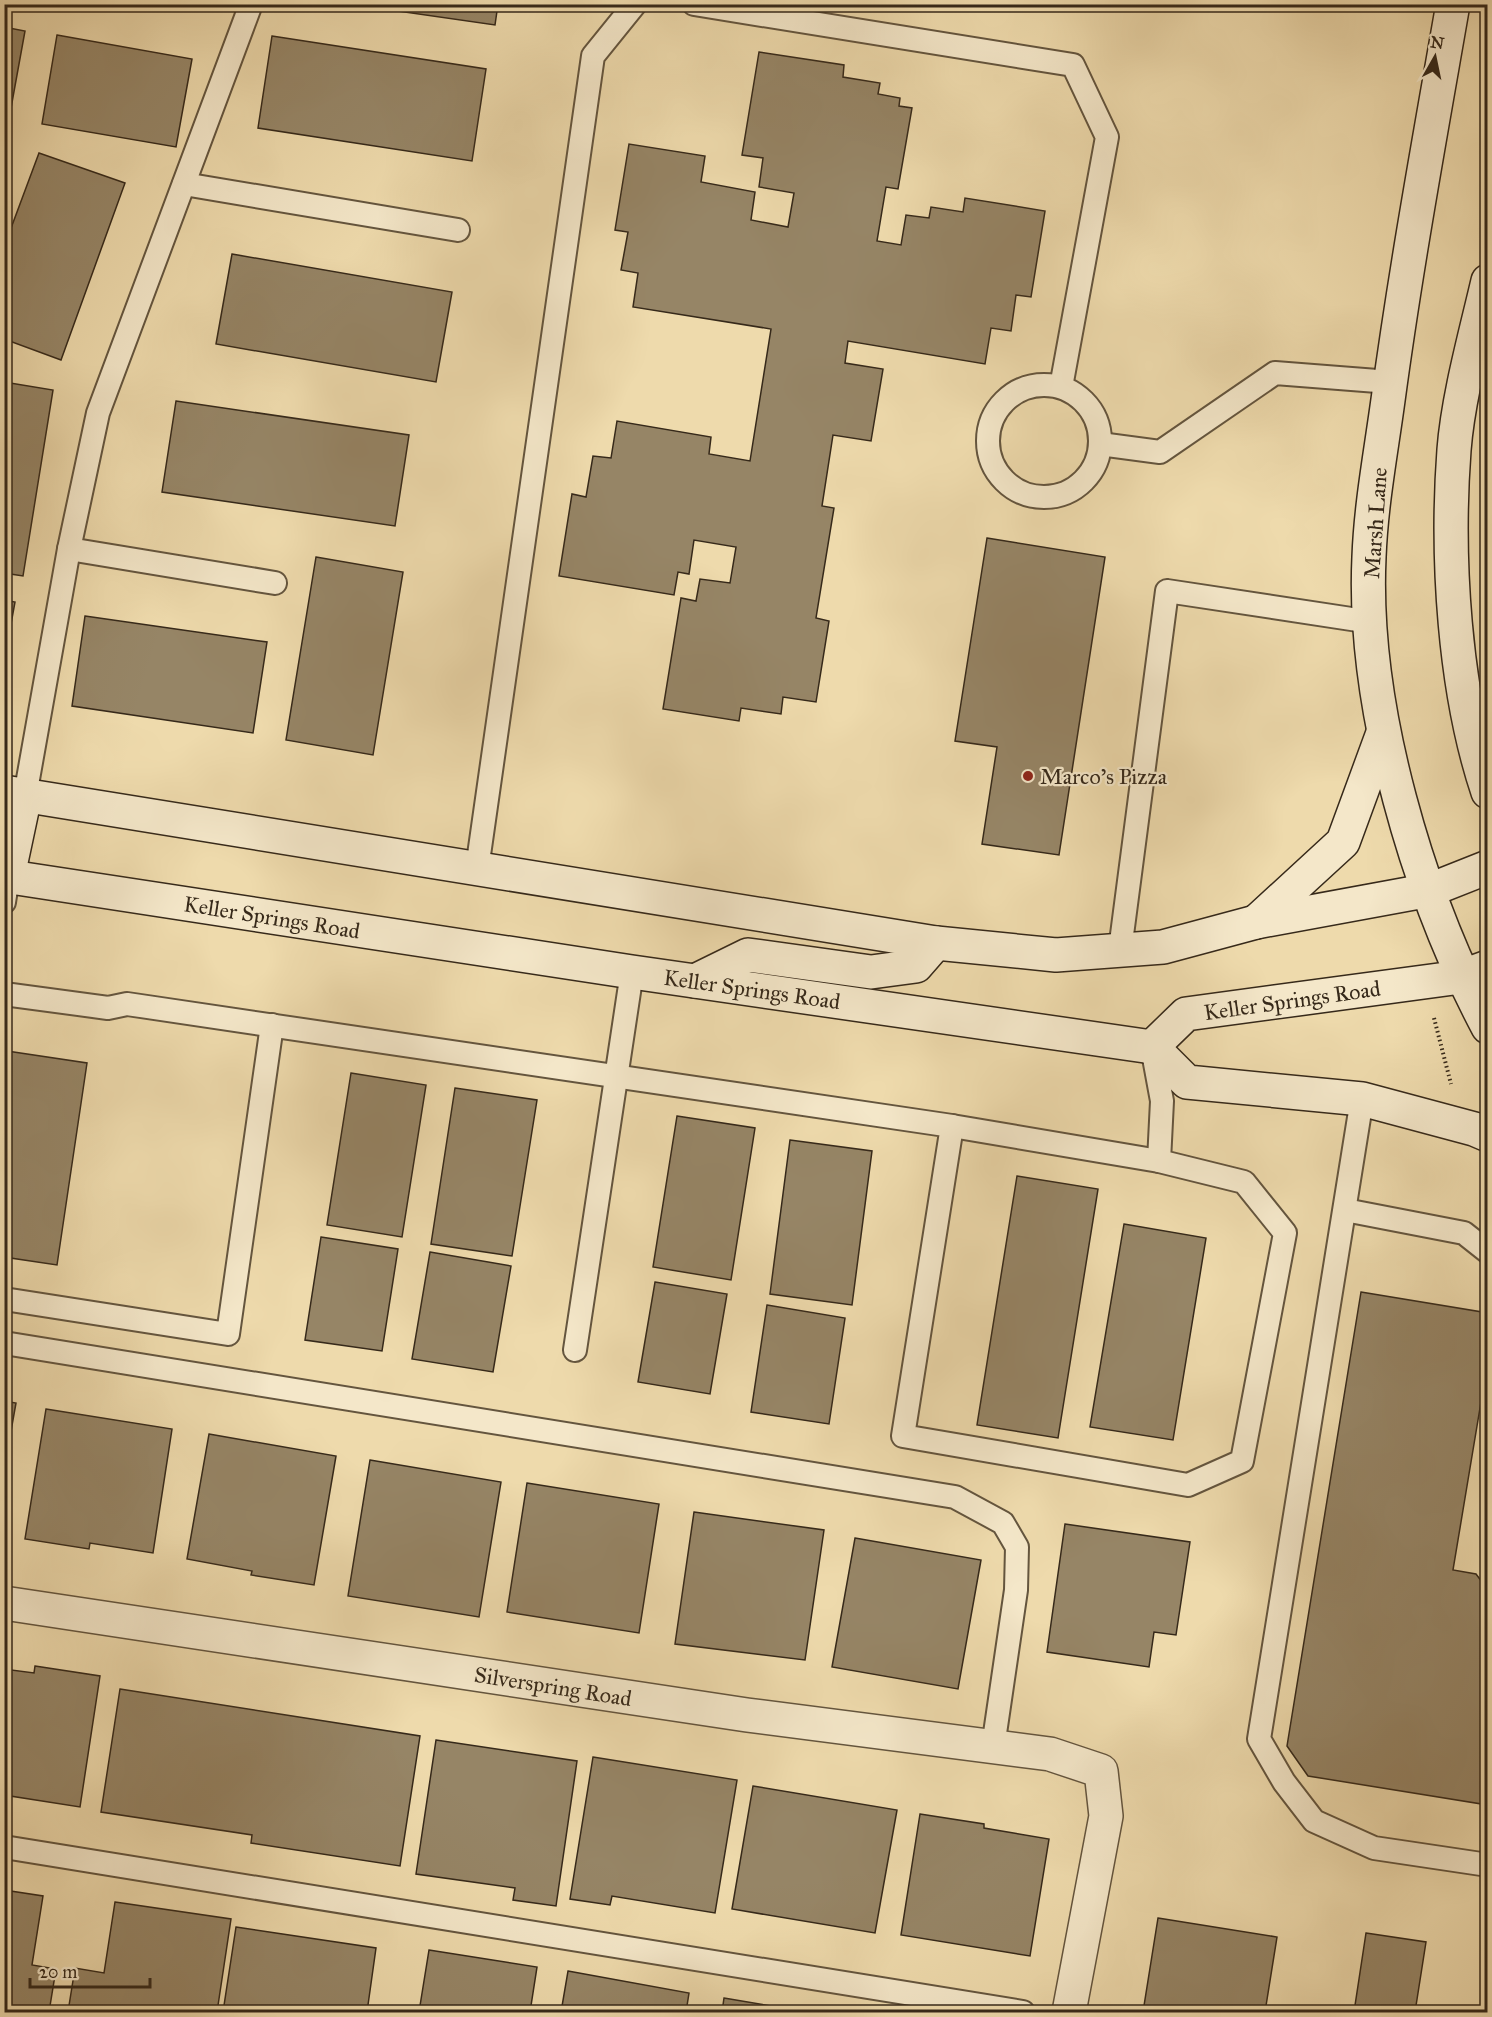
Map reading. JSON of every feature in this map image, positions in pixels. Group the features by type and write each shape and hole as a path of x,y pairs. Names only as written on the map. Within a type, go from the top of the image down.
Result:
{"main road":[{"name":"Marsh Lane","path":"1447,5 1402,296 1368,558 1371,622 1383,732 1410,833 1430,890 1474,972 1488,1027"},
{"path":"1488,281 1479,365 1454,448 1453,587 1461,669 1474,751 1488,792"},
{"path":"1256,922 1343,842 1383,732"},
{"path":"6,885 15,794 936,943 1056,955 1163,947 1256,922 1430,890 1488,867"},
{"name":"Keller Springs Road","path":"6,885 1152,1047 1186,1014 1474,972"},
{"path":"695,981 748,955 871,972 916,966 936,943"},
{"path":"1152,1047 1187,1082 1362,1099 1474,1129 1488,1135"},
{"name":"Silverspring Road","path":"4,1603 735,1713 1050,1754 1101,1771 1106,1816 1069,2013"}],"lane":[{"path":"15,794 98,413 251,4"},
{"path":"477,868 593,56 634,4"},
{"path":"694,4 1073,64 1107,137 1061,387"},
{"path":"184,184 458,230"},
{"path":"1100,444 1160,452 1275,373 1390,381"},
{"path":"1042,385 1061,387 1077,396 1091,409 1099,426 1100,444 1096,463 1086,478 1072,490 1054,496 1026,493 1003,479 993,464 989,446 990,428 997,411 1009,398 1025,389 1042,385"},
{"path":"69,549 275,583"},
{"path":"1120,950 1167,591 1371,622"},
{"path":"575,1350 632,972"},
{"path":"4,994 108,1008 126,1004 952,1126 1159,1161 1244,1182 1285,1233 1242,1461 1188,1485 903,1436 952,1126"},
{"path":"4,1299 228,1334 272,1025"},
{"path":"1152,1047 1162,1101 1159,1161"},
{"path":"1362,1099 1259,1739 1284,1782 1314,1821 1374,1848 1488,1865"},
{"path":"1345,1209 1464,1233 1488,1252"},
{"path":"4,1343 955,1497 1003,1523 1017,1547 1016,1590 993,1747"},
{"path":"4,1847 1023,2013"}],"path":[{"path":"1431,1009 1451,1086"}],"building":[{"path":"349,4 498,4 495,25"},
{"path":"4,27 25,31 9,119 4,118"},
{"path":"57,35 192,59 176,147 42,124"},
{"path":"272,36 486,69 472,161 258,128"},
{"path":"759,52 844,65 843,77 880,83 878,94 900,98 899,106 912,108 898,189 886,187 877,241 901,245 906,215 929,218 931,207 963,212 965,198 1045,211 1031,297 1016,295 1011,331 991,328 985,364 848,341 845,363 883,369 871,441 833,435 822,506 834,508 816,618 829,621 816,702 783,697 781,714 741,708 739,721 663,709 681,598 696,601 700,579 730,583 736,547 694,540 689,574 678,572 674,595 559,576 572,494 586,497 593,456 611,458 617,421 711,437 709,454 750,461 771,329 633,307 638,273 621,270 628,232 615,230 629,144 705,156 701,182 755,192 751,220 788,227 794,193 759,187 763,158 742,155"},
{"path":"39,153 125,183 61,360 4,339 4,247"},
{"path":"232,254 452,292 436,382 216,344"},
{"path":"4,382 53,390 23,576 4,573"},
{"path":"176,401 409,435 395,526 162,492"},
{"path":"987,538 1105,557 1059,855 982,844 997,747 955,741"},
{"path":"316,557 403,572 373,755 286,740"},
{"path":"4,600 15,602 4,662"},
{"path":"85,616 267,642 253,733 72,706"},
{"path":"7,1051 87,1063 57,1265 4,1257 4,1070"},
{"path":"351,1073 426,1085 402,1237 327,1225"},
{"path":"455,1088 537,1100 512,1256 431,1244"},
{"path":"677,1116 755,1128 731,1280 653,1267"},
{"path":"790,1140 872,1151 852,1305 770,1294"},
{"path":"1017,1176 1098,1189 1058,1438 977,1425"},
{"path":"1124,1224 1206,1238 1173,1440 1090,1427"},
{"path":"321,1237 398,1249 382,1351 305,1340"},
{"path":"430,1252 511,1266 493,1372 412,1359"},
{"path":"655,1282 727,1294 710,1394 638,1382"},
{"path":"1361,1292 1488,1313 1488,1360 1453,1570 1476,1574 1488,1590 1488,1805 1308,1776 1287,1746"},
{"path":"767,1305 845,1318 829,1424 751,1412"},
{"path":"4,1401 16,1403 4,1470"},
{"path":"46,1409 172,1429 153,1553 90,1543 89,1549 25,1539"},
{"path":"209,1434 336,1456 314,1585 251,1575 252,1571 187,1559"},
{"path":"370,1460 501,1482 479,1617 348,1596"},
{"path":"527,1483 659,1504 639,1633 507,1612"},
{"path":"694,1512 824,1530 805,1660 675,1644"},
{"path":"1065,1524 1190,1542 1176,1635 1154,1632 1149,1667 1047,1652"},
{"path":"855,1538 981,1560 958,1689 832,1667"},
{"path":"35,1666 100,1676 80,1807 4,1795 4,1669 34,1673"},
{"path":"120,1689 420,1736 400,1866 251,1843 252,1835 101,1812"},
{"path":"436,1740 577,1761 556,1906 513,1900 515,1888 416,1874"},
{"path":"593,1757 737,1780 715,1913 612,1896 610,1905 570,1899"},
{"path":"753,1786 897,1810 875,1933 732,1909"},
{"path":"920,1814 984,1824 984,1828 1049,1839 1030,1956 901,1935"},
{"path":"4,1890 43,1896 32,1965 56,1969 49,2012 4,2012"},
{"path":"115,1902 231,1919 217,2012 68,2012 75,1968 104,1973"},
{"path":"1158,1918 1277,1937 1265,2012 1143,2012"},
{"path":"236,1927 376,1948 367,2012 223,2012"},
{"path":"1366,1933 1426,1942 1415,2012 1354,2012"},
{"path":"429,1950 537,1967 530,2012 419,2012"},
{"path":"568,1971 689,1993 686,2012 561,2012"},
{"path":"724,1998 806,2012 722,2012"}],"place":[{"name":"Marco's Pizza","path":"1028,776"}]}
